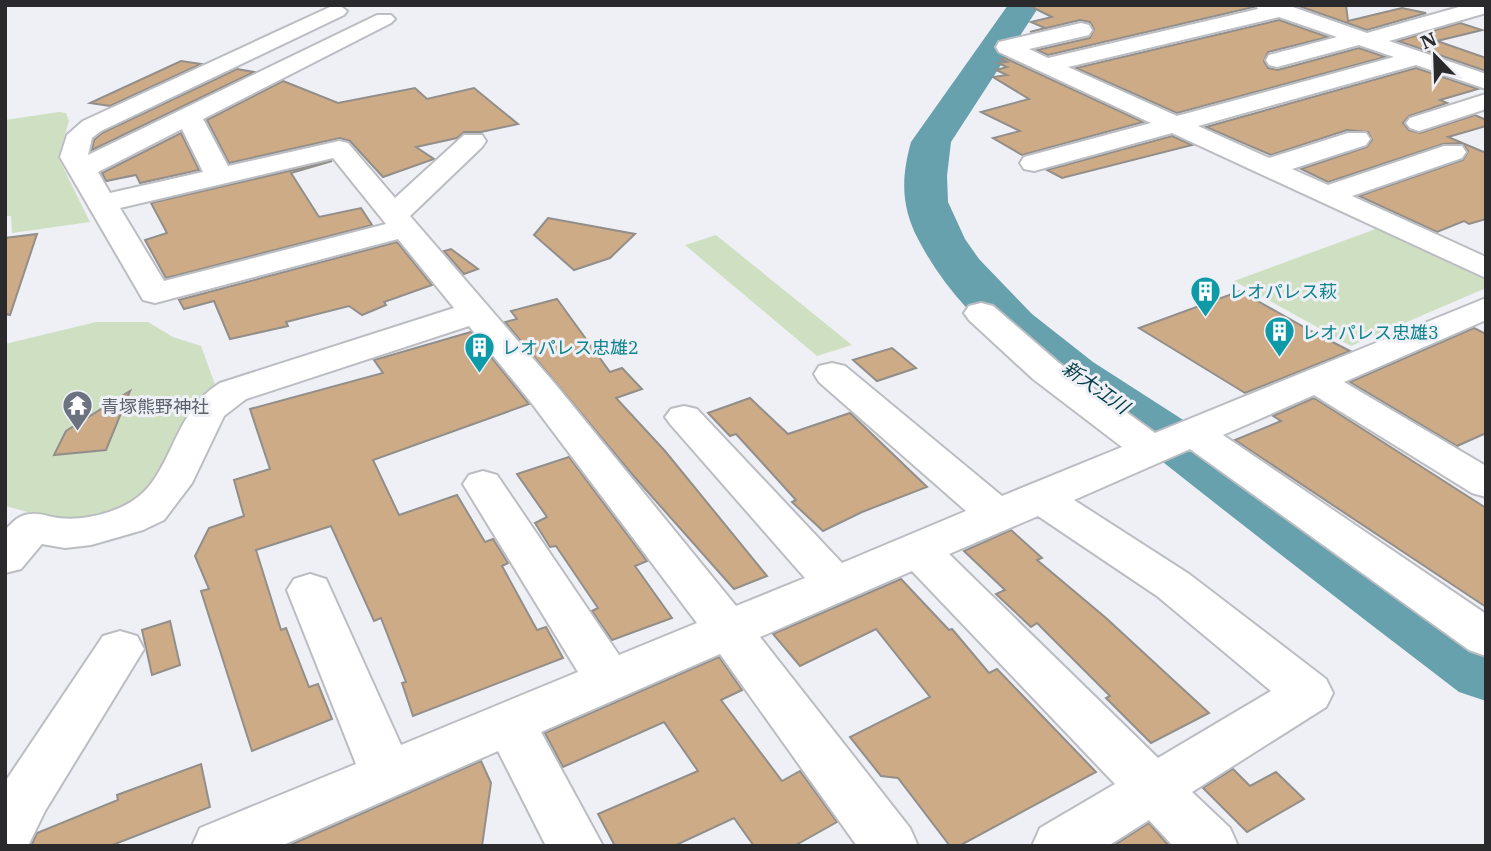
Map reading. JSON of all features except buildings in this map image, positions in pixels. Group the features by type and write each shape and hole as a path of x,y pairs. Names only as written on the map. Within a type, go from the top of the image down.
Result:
{"street":[{"path":"1277,60 1486,6"},
{"path":"1046,65 1273,8 1486,82"},
{"path":"337,11 92,126 79,135 74,157 155,293 400,221 473,141"},
{"path":"82,169 384,19"},
{"path":"1081,30 1007,47 1486,269"},
{"path":"1034,163 1417,58"},
{"path":"153,97 197,113"},
{"path":"1419,123 1486,101"},
{"path":"197,113 219,175"},
{"path":"1267,168 1357,139"},
{"path":"100,204 339,149 543,393 728,629 890,846"},
{"path":"1327,195 1453,152"},
{"path":"220,846 272,836 387,775 1486,308"},
{"path":"14,536 68,534 110,527 150,509 168,488 195,437 202,416 213,403 233,391 476,312"},
{"path":"981,313 1046,371 1171,441 1486,638"},
{"path":"832,374 1029,500 1173,585 1308,693 1060,846"},
{"path":"1316,381 1486,484"},
{"path":"684,417 835,583"},
{"path":"483,484 610,680"},
{"path":"916,548 1210,846"},
{"path":"310,590 387,775"},
{"path":"12,808 120,649"},
{"path":"509,723 575,846"}],"green space":[{"path":"66,113 69,121 58,157 90,222 12,233 11,216 5,216 5,120"},
{"path":"1381,227 1486,275 1486,288 1351,346 1234,281"},
{"path":"716,235 852,345 817,356 685,245"},
{"path":"96,322 148,322 173,337 201,346 217,390 166,473 141,503 80,521 47,517 5,506 5,344"}],"waterway":[{"name":"新大江川","path":"1024,5 931,142 929,150 925,185 928,210 942,240 962,269 986,298 1014,325 1073,374 1135,418 1170,438 1486,672"}],"place":[{"name":"レオパレス萩","path":"1206,318"},
{"name":"レオパレス忠雄3","path":"1279,359"},
{"name":"レオパレス忠雄2","path":"479,374"},
{"name":"青塚熊野神社","path":"78,433"}]}
